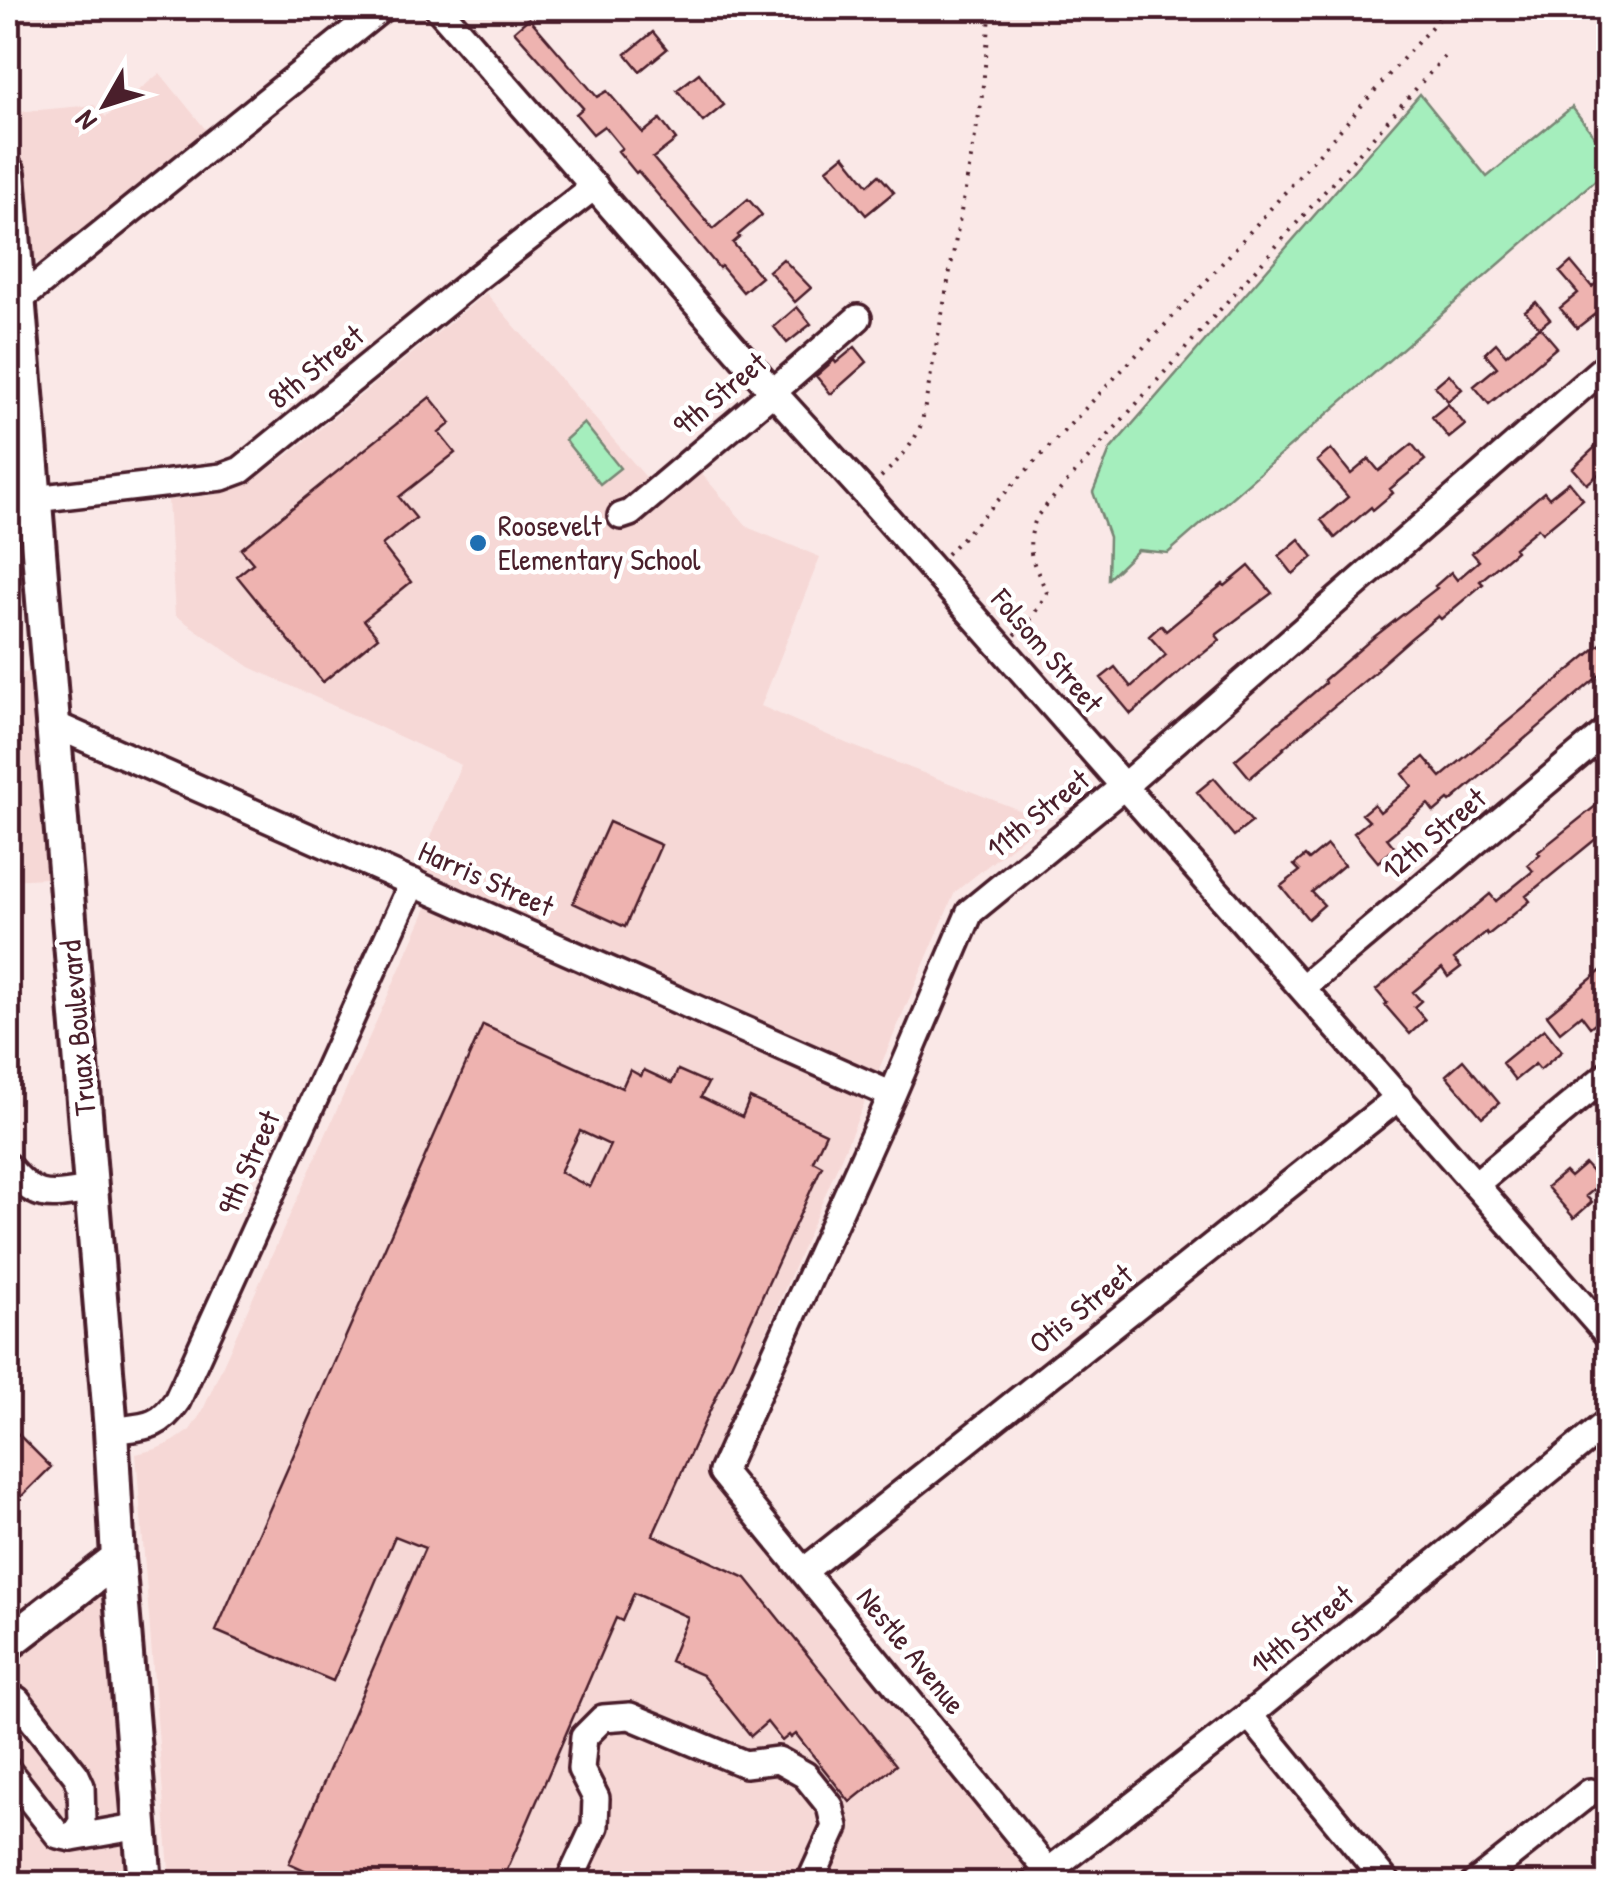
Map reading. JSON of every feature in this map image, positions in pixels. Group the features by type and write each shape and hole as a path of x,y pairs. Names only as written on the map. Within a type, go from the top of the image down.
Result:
{"main road":[{"name":"Truax Boulevard","path":"8,173 13,306 35,499 145,1884"},
{"path":"8,1643 118,1558"}],"street":[{"path":"13,306 382,8"},
{"name":"Folsom Street","path":"438,8 1608,1335"},
{"name":"8th Street","path":"35,499 222,477 241,470 595,186"},
{"name":"9th Street","path":"620,516 630,512 858,318"},
{"name":"11th Street","path":"722,1472 970,912 1124,786 1608,364"},
{"name":"Harris Street","path":"53,724 892,1095"},
{"name":"12th Street","path":"1302,988 1608,730"},
{"name":"9th Street","path":"111,1431 152,1425 168,1416 177,1401 413,882"},
{"path":"1476,1184 1608,1074"},
{"name":"Otis Street","path":"804,1571 1399,1098"},
{"path":"8,1167 21,1183 39,1194 91,1190"},
{"name":"14th Street","path":"1040,1877 1250,1714 1608,1422"},
{"name":"Nestle Avenue","path":"722,1472 804,1571 1040,1877"},
{"path":"8,1701 17,1700 76,1775 81,1786 82,1822 72,1838"},
{"path":"1250,1714 1388,1884"},
{"path":"568,1884 596,1826 596,1798 581,1769 584,1737 602,1718 630,1716 745,1764 778,1760 805,1775 830,1806 835,1827 809,1884"},
{"path":"8,1771 58,1834 72,1838 141,1826"},
{"path":"1474,1884 1590,1792"}],"path":[{"path":"882,475 915,441 922,422 981,104 991,8"},
{"path":"947,554 1202,286 1448,8"},
{"path":"1001,648 1031,620 1047,593 1029,551 1038,516 1444,57"}],"shaded area":[{"path":"160,73 207,131 52,258 38,262 27,247 17,112 94,105 106,117"},
{"path":"486,293 658,491 693,464 749,528 820,557 761,706 1045,820 955,892 705,1475 1026,1867 1005,1884 170,1883 136,1454 174,1441 190,1430 202,1412 426,910 417,871 461,765 250,667 175,615 168,500 213,495 249,483"},
{"path":"32,672 47,878 8,880 8,674"},
{"path":"109,1582 130,1883 8,1884 8,1658"}],"green space":[{"path":"1420,94 1487,177 1572,107 1608,154 1608,169 1168,553 1138,550 1108,579 1109,537 1093,492 1110,450"},
{"path":"584,423 620,468 600,484 565,440"}],"building":[{"path":"529,18 597,97 607,91 643,133 660,119 676,140 653,158 713,229 748,199 762,215 733,243 761,277 743,292 636,173 604,126 593,134 576,114 583,108 514,31"},
{"path":"653,32 667,49 640,71 626,54"},
{"path":"699,73 724,105 703,122 677,90"},
{"path":"844,155 868,185 879,175 894,192 866,215 827,169"},
{"path":"783,259 811,288 795,302 769,271"},
{"path":"1571,262 1592,287 1608,273 1608,304 1577,328 1560,308 1578,293 1560,272"},
{"path":"1536,302 1550,319 1540,327 1557,347 1489,404 1474,386 1497,367 1485,353 1496,343 1506,355 1539,327 1525,311"},
{"path":"797,307 811,324 787,343 774,327"},
{"path":"855,347 867,362 831,394 816,376"},
{"path":"1449,374 1462,389 1448,401 1435,386"},
{"path":"430,397 451,423 439,433 455,453 399,497 416,518 382,545 411,582 364,620 378,637 323,682 237,576 253,563 241,549"},
{"path":"1448,404 1465,425 1449,438 1432,417"},
{"path":"1608,435 1608,466 1587,484 1573,468"},
{"path":"1412,444 1425,460 1390,489 1393,493 1335,538 1321,520 1348,497 1317,461 1331,449 1351,474 1369,459 1379,471"},
{"path":"1569,482 1583,499 1542,533 1538,528 1514,548 1516,551 1480,581 1483,584 1410,639 1250,778 1235,760 1451,572 1457,580 1479,561 1472,553 1544,492 1549,498"},
{"path":"1299,539 1313,557 1293,574 1279,556"},
{"path":"1249,566 1272,593 1216,635 1220,640 1131,714 1101,678 1115,667 1131,687 1166,655 1149,636 1161,625 1166,631"},
{"path":"1608,638 1608,684 1601,674 1450,802 1434,812 1428,804 1387,838 1395,848 1378,862 1354,833 1369,821 1362,814 1374,804 1380,812 1412,786 1403,774 1424,757 1441,777"},
{"path":"1214,778 1252,822 1234,836 1197,792"},
{"path":"1608,800 1608,851 1597,838 1526,896 1530,901 1454,959 1461,967 1448,977 1442,968 1413,992 1421,1001 1414,1007 1425,1020 1410,1034 1376,990 1490,894 1496,901 1533,871 1528,865 1538,852"},
{"path":"609,822 661,845 625,927 573,903"},
{"path":"1327,845 1344,865 1312,892 1324,905 1308,919 1281,886 1300,871 1294,865 1305,856 1309,860"},
{"path":"1608,965 1608,1013 1590,1027 1581,1015 1560,1032 1547,1015"},
{"path":"483,1025 622,1088 630,1070 641,1076 644,1070 672,1083 678,1070 708,1083 701,1097 742,1117 750,1098 826,1133 813,1161 822,1166 653,1535 746,1578 896,1765 850,1802 796,1734 782,1741 767,1722 751,1736 702,1675 670,1661 688,1617 634,1593 622,1621 616,1618 501,1884 335,1884 289,1863 425,1548 395,1536 333,1681 216,1631","holes":["580,1131 610,1145 590,1187 560,1172"]},
{"path":"1544,1029 1562,1051 1540,1070 1535,1064 1515,1080 1502,1063"},
{"path":"1463,1060 1499,1103 1482,1117 1446,1075"},
{"path":"1585,1164 1602,1183 1586,1196 1592,1202 1574,1218 1547,1187 1565,1172 1570,1177"},
{"path":"17,1433 51,1467 8,1510 8,1443"}],"place":[{"name":"Roosevelt Elementary School","path":"478,543"}]}
